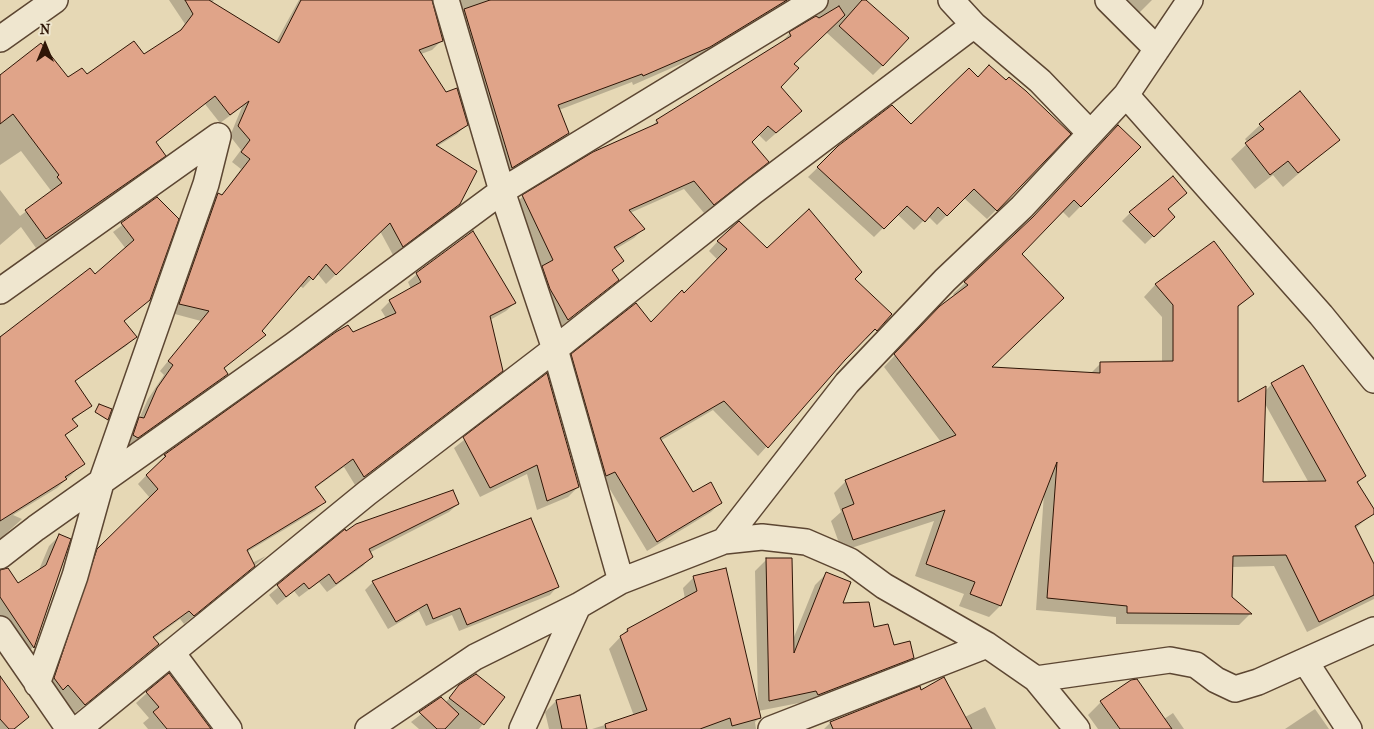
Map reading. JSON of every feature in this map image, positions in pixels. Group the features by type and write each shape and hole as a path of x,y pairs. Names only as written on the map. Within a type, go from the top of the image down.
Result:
{"street":[{"path":"0,38 55,0"},
{"path":"446,0 502,191 555,349 621,581"},
{"path":"0,556 502,191 815,0"},
{"path":"951,0 974,25 1040,81 1090,133"},
{"path":"1108,0 1158,48"},
{"path":"724,541 847,383 945,280 1022,206 1126,95 1190,0"},
{"path":"78,729 367,493 555,349 754,191 974,25"},
{"path":"1126,95 1322,315 1374,380"},
{"path":"0,291 218,136 206,184 101,483 75,576 37,684"},
{"path":"368,729 475,657 578,606 621,581 724,541 762,537 806,542 850,561 884,586 988,645 1036,679 1077,729"},
{"path":"522,729 578,606"},
{"path":"0,629 69,729"},
{"path":"1036,679 1170,660 1196,665 1216,680 1235,689 1258,682 1374,630"},
{"path":"771,729 988,645"},
{"path":"172,653 229,729"},
{"path":"1305,661 1348,729"}],"building":[{"path":"185,0 209,0 279,43 301,0 432,0 443,41 419,50 446,92 457,88 468,125 436,145 477,171 460,204 403,247 390,223 336,275 326,264 313,280 309,276 262,331 266,335 224,368 228,374 138,438 133,435 139,417 144,418 157,388 173,365 168,361 209,311 179,304 218,193 222,195 250,159 241,152 250,140 238,126 249,101 230,115 215,96 156,142 166,156 46,239 25,210 62,183 57,177 59,175 13,114 0,124 0,75 41,43 68,77 82,68 87,74 134,41 144,54 181,30 193,14"},
{"path":"490,0 787,0 710,47 643,76 642,74 558,105 569,133 512,168 464,9"},
{"path":"862,0 866,0 909,38 883,66 839,26"},
{"path":"839,6 845,15 794,64 799,68 781,87 802,111 776,133 768,126 752,142 769,162 714,205 694,181 629,210 645,229 614,247 624,261 612,270 619,280 568,320 550,289 542,266 553,260 522,195 593,152 658,123 656,120 791,36 789,32 816,16 819,18"},
{"path":"989,65 1006,80 1009,77 1026,91 1071,134 997,211 974,189 947,216 938,207 925,222 907,206 884,229 817,167 838,146 892,105 911,124 969,68 978,77"},
{"path":"1300,91 1340,140 1298,173 1288,161 1270,175 1245,143 1264,129 1259,124"},
{"path":"1118,125 1141,147 1081,207 1074,200 1022,254 1064,298 992,367 1100,373 1100,362 1173,361 1173,305 1155,284 1214,241 1254,294 1238,306 1238,402 1266,386 1263,482 1326,481 1271,383 1303,365 1366,476 1357,482 1374,509 1374,514 1355,526 1374,564 1374,595 1319,622 1286,555 1233,556 1232,597 1252,614 1127,613 1127,606 1047,598 1057,462 1001,606 970,594 975,582 926,564 945,510 853,540 842,509 854,504 845,480 956,435 894,354 940,306 968,285 964,282 1033,217"},
{"path":"1173,176 1187,193 1168,209 1175,217 1154,237 1129,212"},
{"path":"157,197 179,219 150,300 124,321 137,337 75,381 92,406 72,419 78,426 65,435 85,464 65,477 67,479 0,521 0,337 90,268 95,274 134,240 121,223"},
{"path":"809,209 862,272 855,279 892,314 877,331 875,329 845,360 768,448 724,401 660,438 693,492 711,482 722,503 657,542 615,472 606,476 571,354 636,303 651,322 682,290 684,293 727,249 717,241 739,221 767,248"},
{"path":"473,231 516,303 490,316 503,371 364,477 353,459 315,487 326,502 247,550 255,566 194,616 189,611 153,637 159,644 85,705 68,685 63,690 54,678 97,549 158,489 146,475 166,456 164,455 336,332 348,325 353,332 396,313 389,300 421,282 416,273"},
{"path":"547,373 579,487 547,501 537,465 490,488 463,437"},
{"path":"99,404 112,409 108,420 95,412"},
{"path":"453,490 459,504 369,549 373,557 336,584 329,574 309,589 304,583 286,597 277,585 345,529 346,531 356,524"},
{"path":"531,518 559,587 467,625 460,608 433,619 427,604 396,622 372,581"},
{"path":"59,534 71,539 34,648 0,597 0,570 8,568 18,583 46,565"},
{"path":"766,558 792,558 794,653 826,572 851,582 843,603 869,602 874,627 888,624 894,645 910,641 914,658 818,695 816,691 769,701"},
{"path":"726,568 761,718 732,726 730,718 700,729 606,729 605,724 647,710 620,636 628,631 627,629 697,591 693,576"},
{"path":"169,673 211,729 167,729 153,712 159,707 146,692"},
{"path":"476,674 505,697 484,725 449,698 459,685"},
{"path":"0,676 29,717 14,729 9,729 0,719"},
{"path":"944,677 972,729 833,729 830,722 920,686 921,690"},
{"path":"1137,679 1172,729 1120,729 1100,701 1131,680"},
{"path":"580,695 587,729 562,729 556,700"},
{"path":"441,697 459,714 445,729 437,729 419,712"}]}
